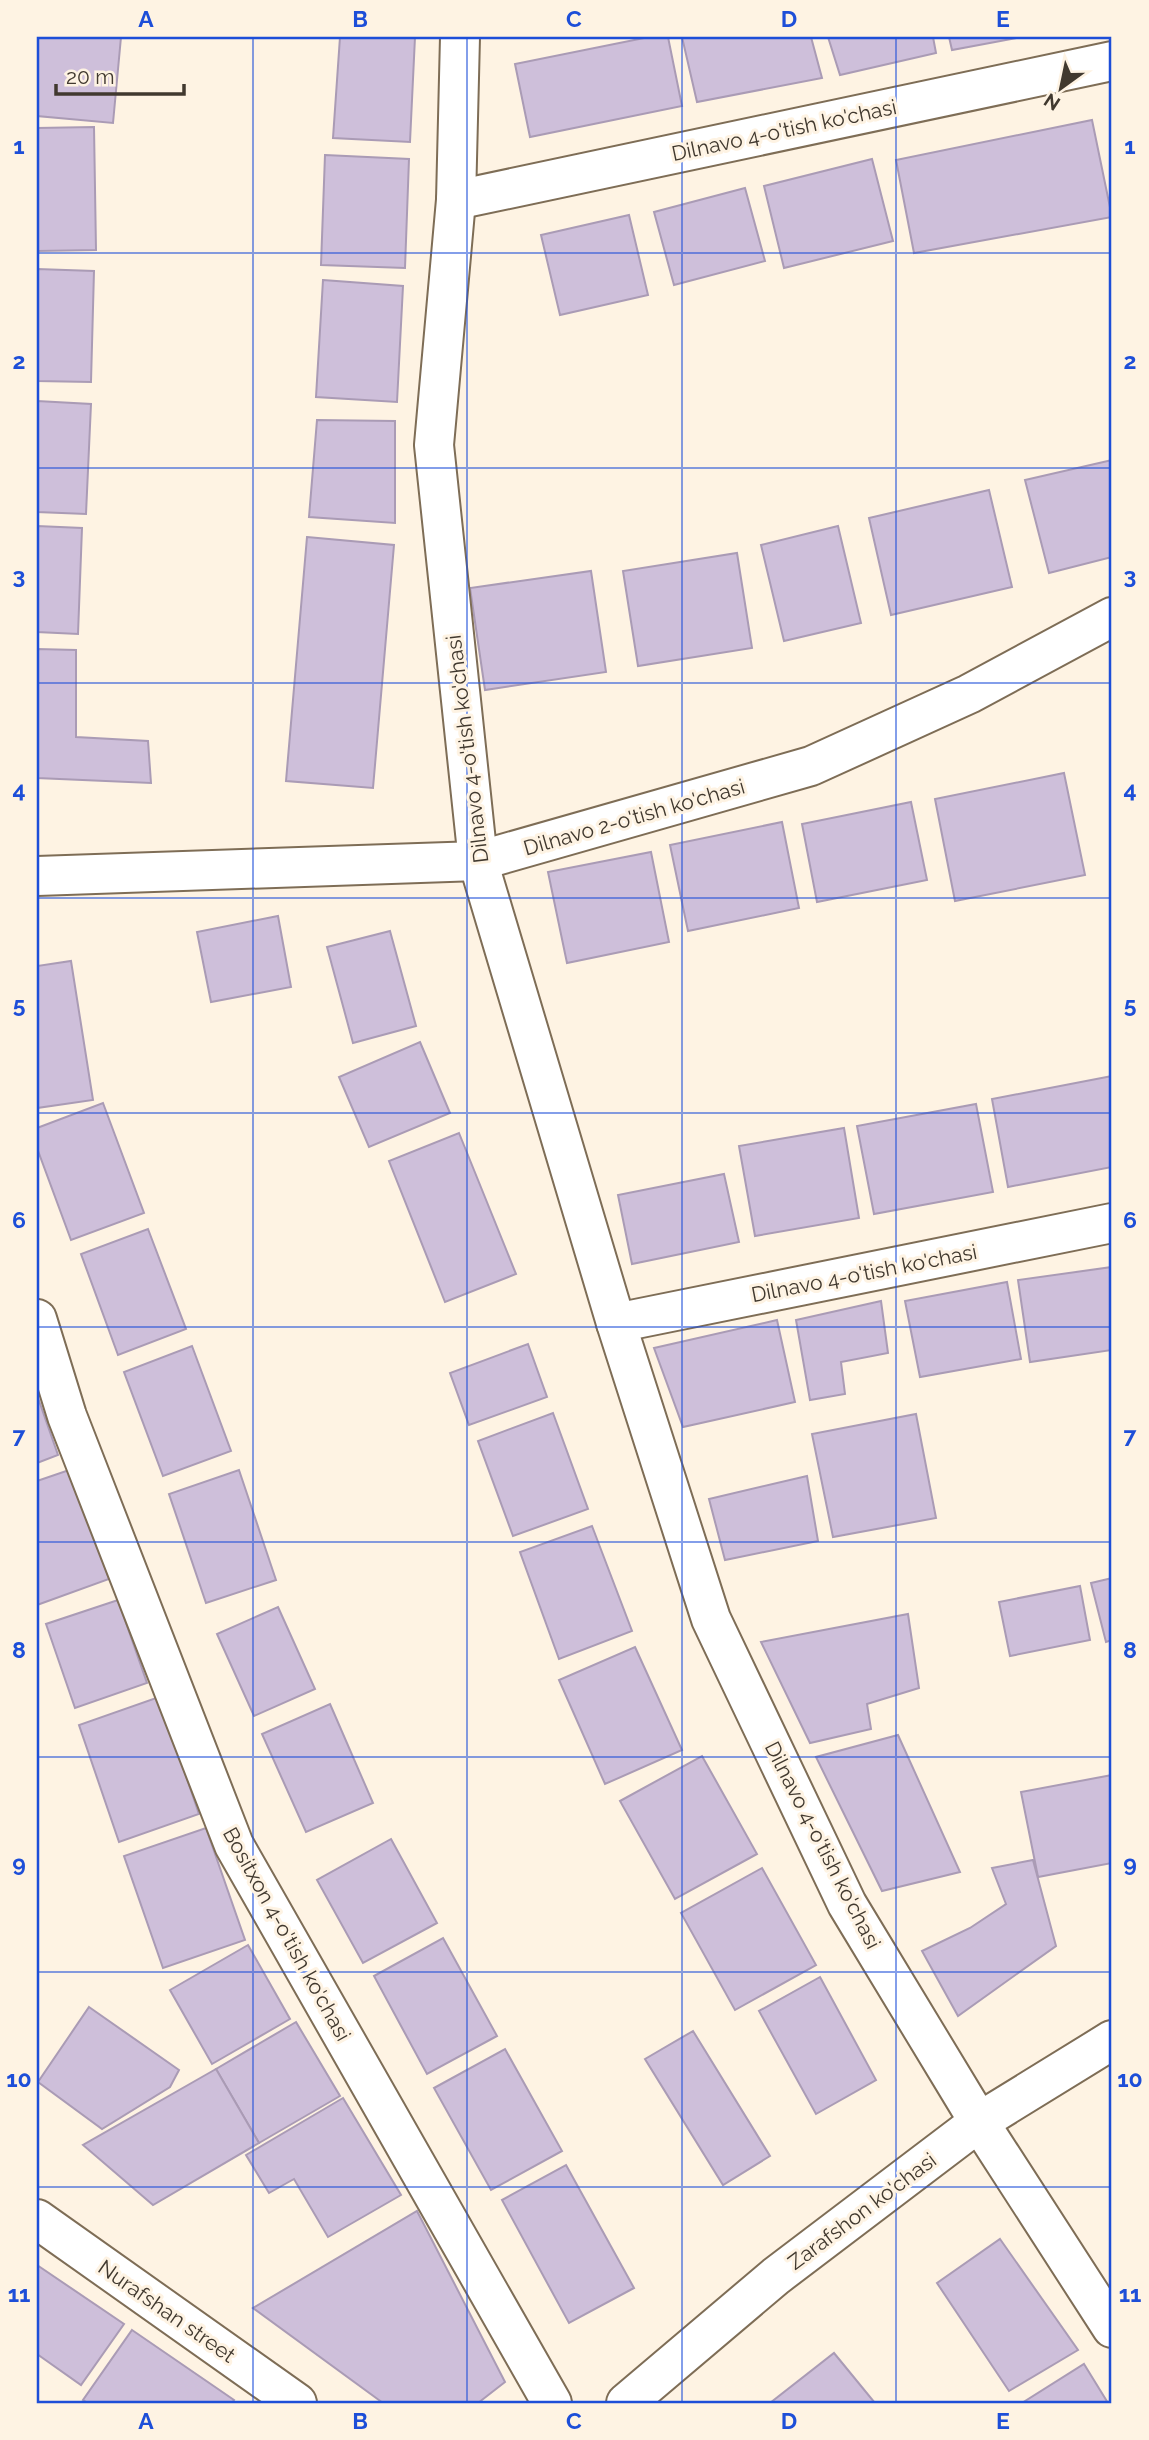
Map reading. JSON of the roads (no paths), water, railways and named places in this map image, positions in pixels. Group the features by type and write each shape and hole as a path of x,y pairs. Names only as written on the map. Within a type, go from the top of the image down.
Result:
{"street":[{"name":"Dilnavo 4-o'tish ko'chasi","path":"460,37 456,200 434,445 478,862 616,1323 711,1619 847,1904 979,2122 1112,2328"},
{"name":"Dilnavo 4-o'tish ko'chasi","path":"456,200 1112,61"},
{"name":"Dilnavo 2-o'tish ko'chasi","path":"37,876 478,862 811,766 969,694 1112,618"},
{"name":"Dilnavo 4-o'tish ko'chasi","path":"616,1323 1112,1223"},
{"name":"Bositxon 4-o'tish ko'chasi","path":"37,1319 67,1416 234,1845 552,2403"},
{"name":"Zarafshon ko'chasi","path":"626,2403 776,2276 979,2122 1112,2040"},
{"name":"Nurafshan street","path":"37,2219 297,2403"}]}
